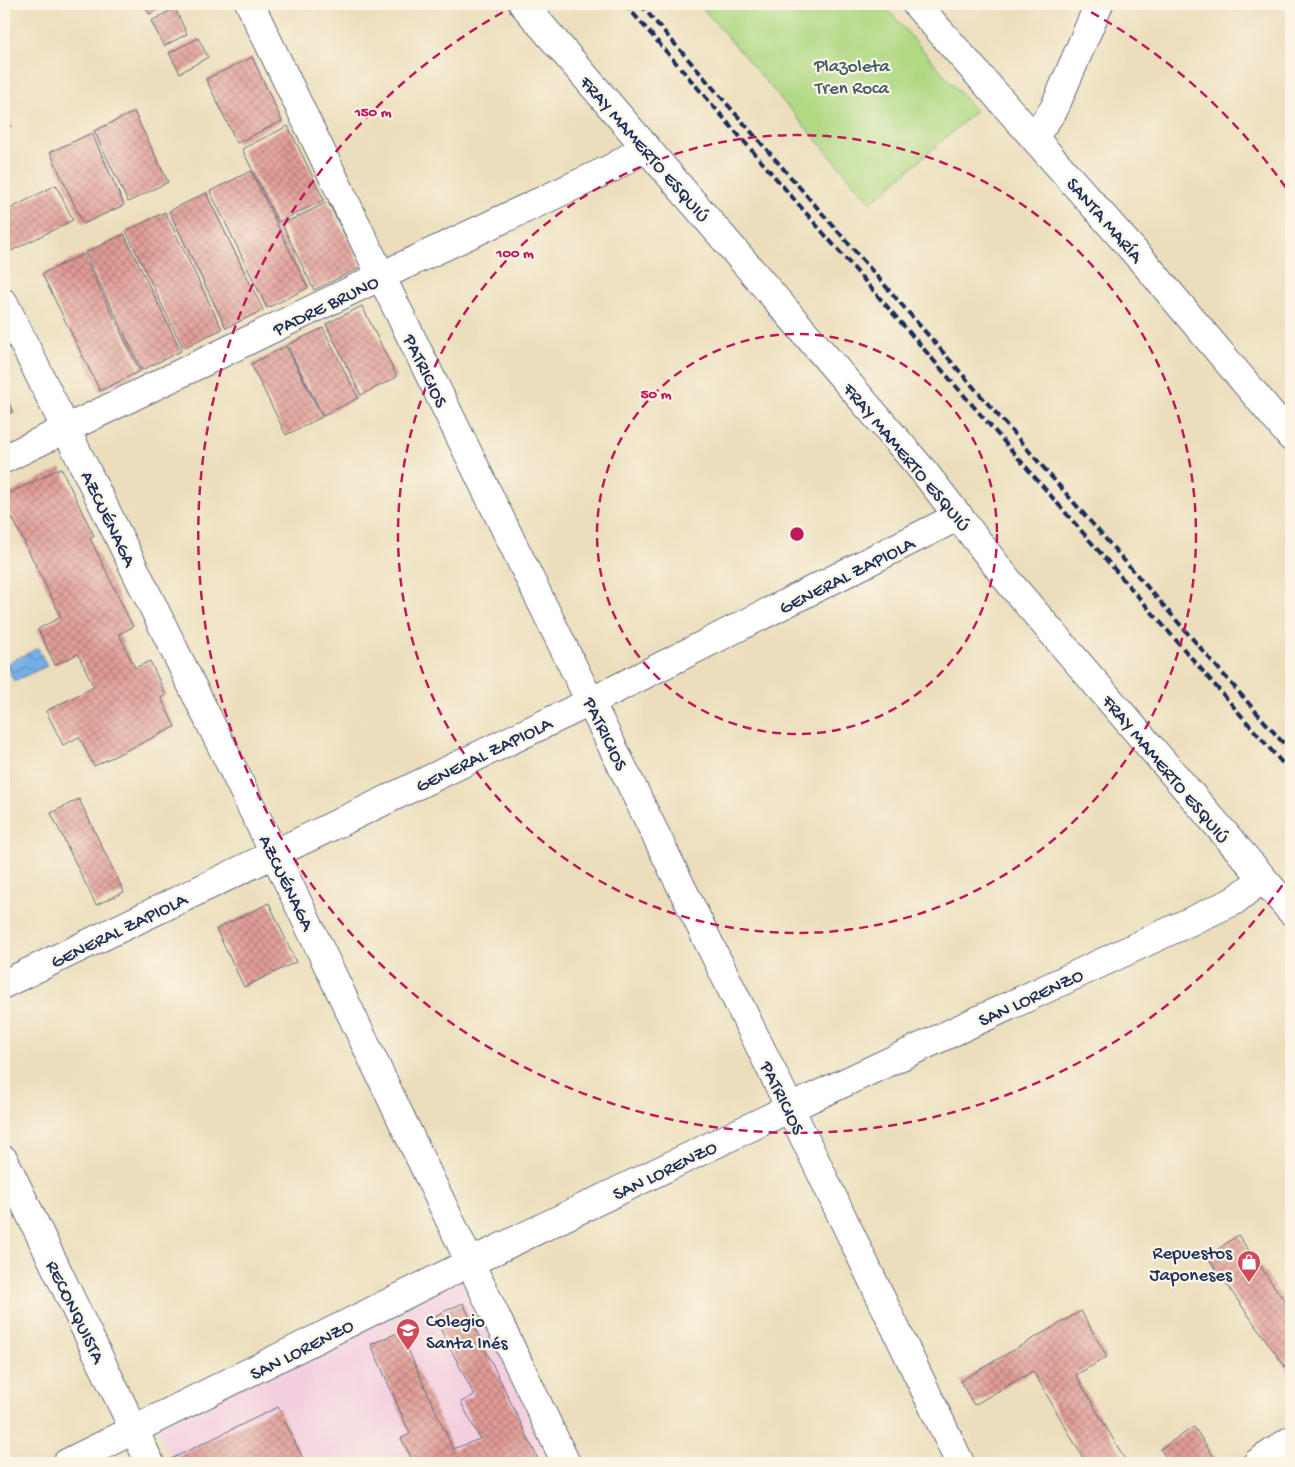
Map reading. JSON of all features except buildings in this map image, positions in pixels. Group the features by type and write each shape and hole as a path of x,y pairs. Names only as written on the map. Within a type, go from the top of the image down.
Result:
{"street":[{"name":"PATRICIOS","path":"250,4 381,276 592,701 960,1463"},
{"name":"FRAY MAMERTO ESQUIÚ","path":"523,4 925,473 1013,587 1291,911"},
{"name":"SANTA MARÍA","path":"916,4 1034,136 1291,437"},
{"path":"1034,136 1054,109 1099,4"},
{"name":"PADRE BRUNO","path":"4,459 381,276 612,168 646,148"},
{"name":"AZCUÉNAGA","path":"4,303 274,853 566,1463"},
{"name":"GENERAL ZAPIOLA","path":"4,984 592,701 959,516"},
{"name":"SAN LORENZO","path":"67,1463 135,1431 469,1263 790,1108 1234,901 1262,879"},
{"name":"RECONQUISTA","path":"4,1160 150,1463"},
{"path":"1257,1463 1291,1440"}],"shaded area":[{"name":"Colegio Santa Inés","path":"469,1275 556,1463 173,1463 156,1427"}],"green space":[{"name":"Plazoleta Tren Roca","path":"699,4 883,4 976,111 871,203"}],"water":[{"path":"38,648 47,666 14,681 6,664"}],"railway":[{"path":"625,4 1291,773"},
{"path":"640,4 1291,752"}],"place":[{"name":"Repuestos Japoneses","path":"1249,1283"},
{"name":"Colegio Santa Inés","path":"408,1351"}]}
